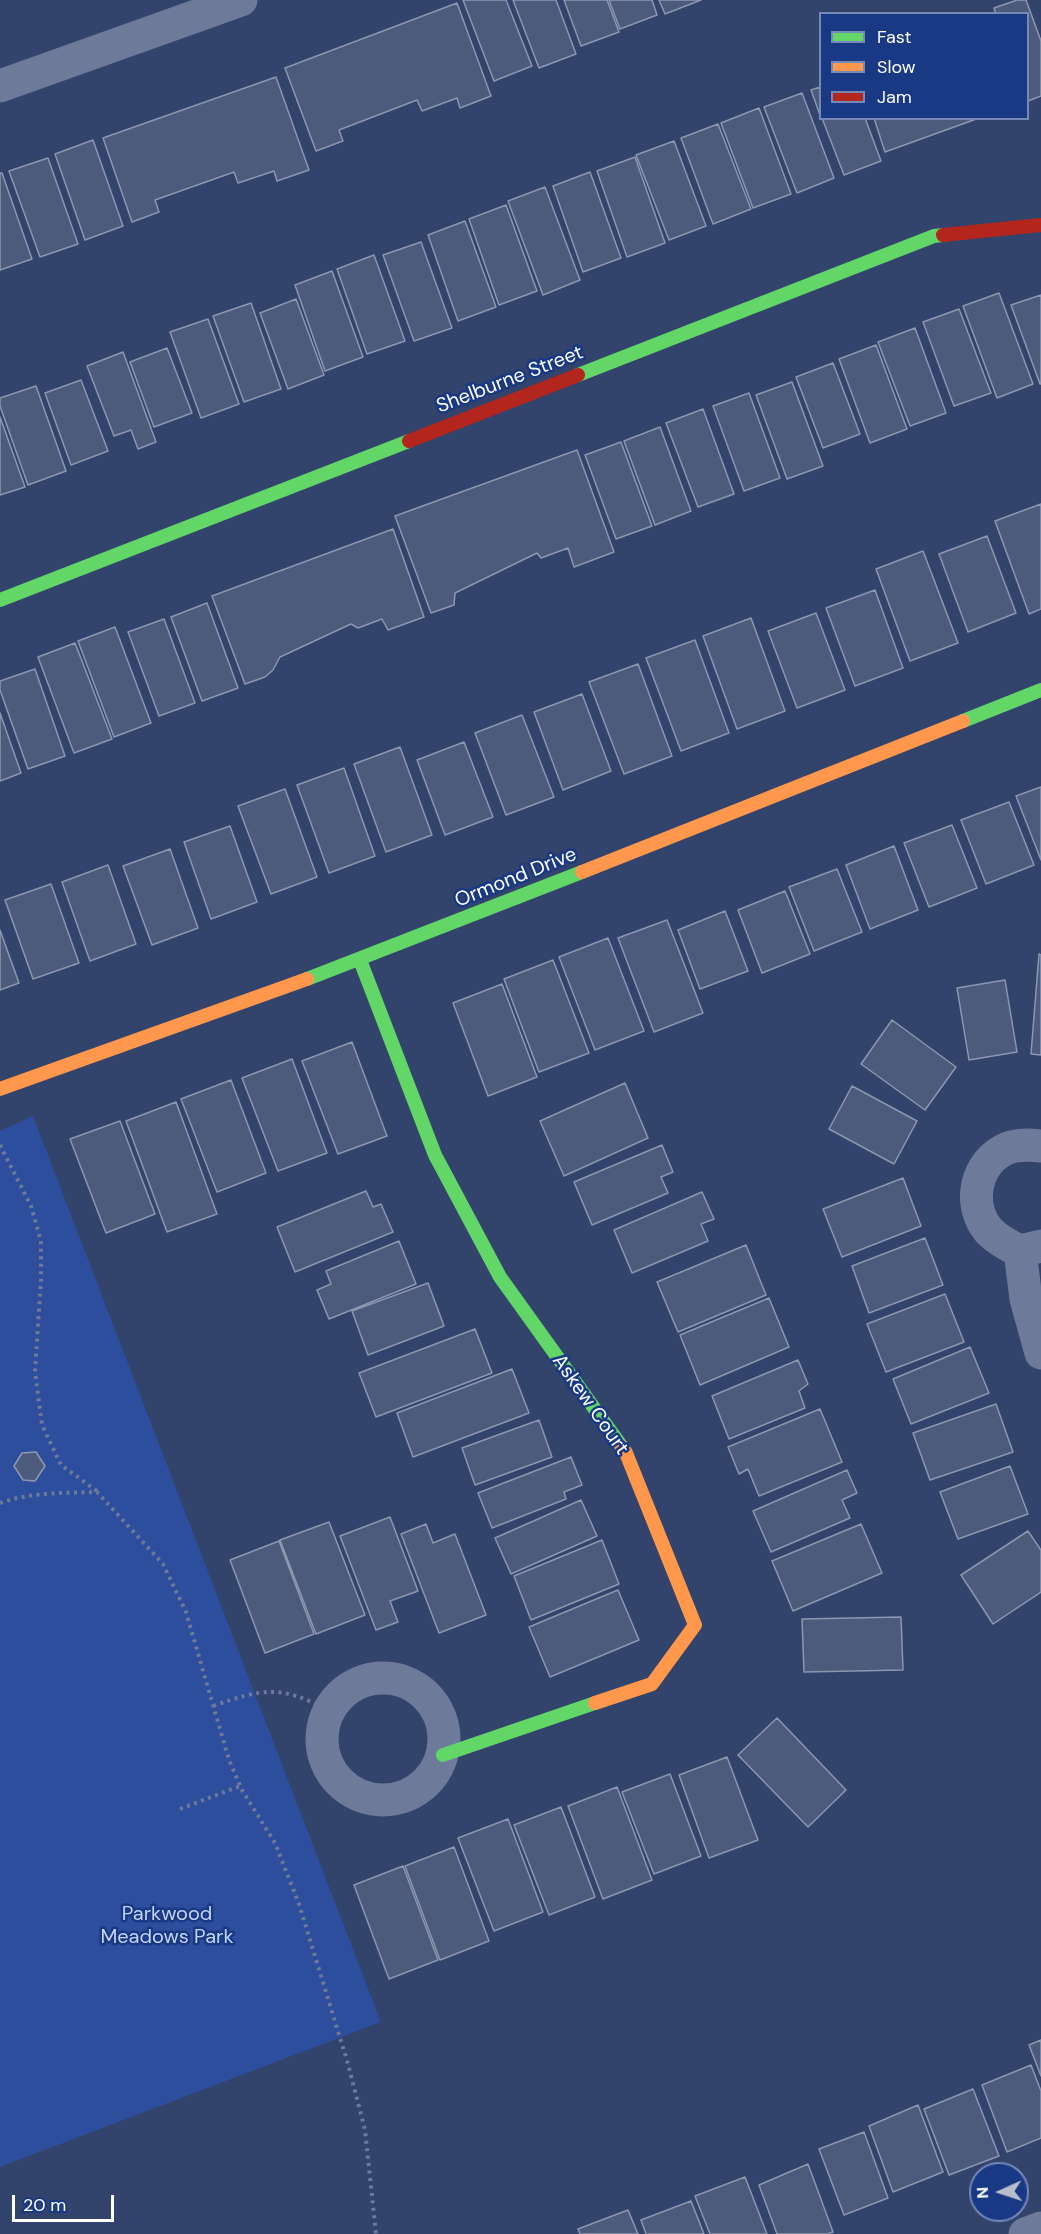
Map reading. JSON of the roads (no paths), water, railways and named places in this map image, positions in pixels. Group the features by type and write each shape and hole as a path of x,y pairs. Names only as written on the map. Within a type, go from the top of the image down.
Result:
{"street":[{"path":"0,86 242,0"},
{"name":"Shelburne Street","path":"0,600 934,236 1041,225"},
{"name":"Ormond Drive","path":"0,1089 360,960 1041,690"},
{"name":"Askew Court","path":"360,960 435,1155 500,1277 626,1453 695,1625 652,1684 443,1755"},
{"path":"1041,1146 1026,1144 1009,1148 994,1156 984,1168 977,1184 976,1201 980,1217 989,1231 1004,1243 1031,1249 1026,1299 1041,1353"},
{"path":"375,1678 395,1678 414,1685 429,1698 440,1715 445,1735 443,1755 434,1773 420,1788 402,1797 382,1800 361,1797 344,1786 331,1771 323,1752 322,1731 328,1712 340,1695 356,1683 375,1678"},
{"path":"1025,2234 1041,2228"}],"park label":[{"name":"Parkwood Meadows Park","path":"167,1926"}]}
